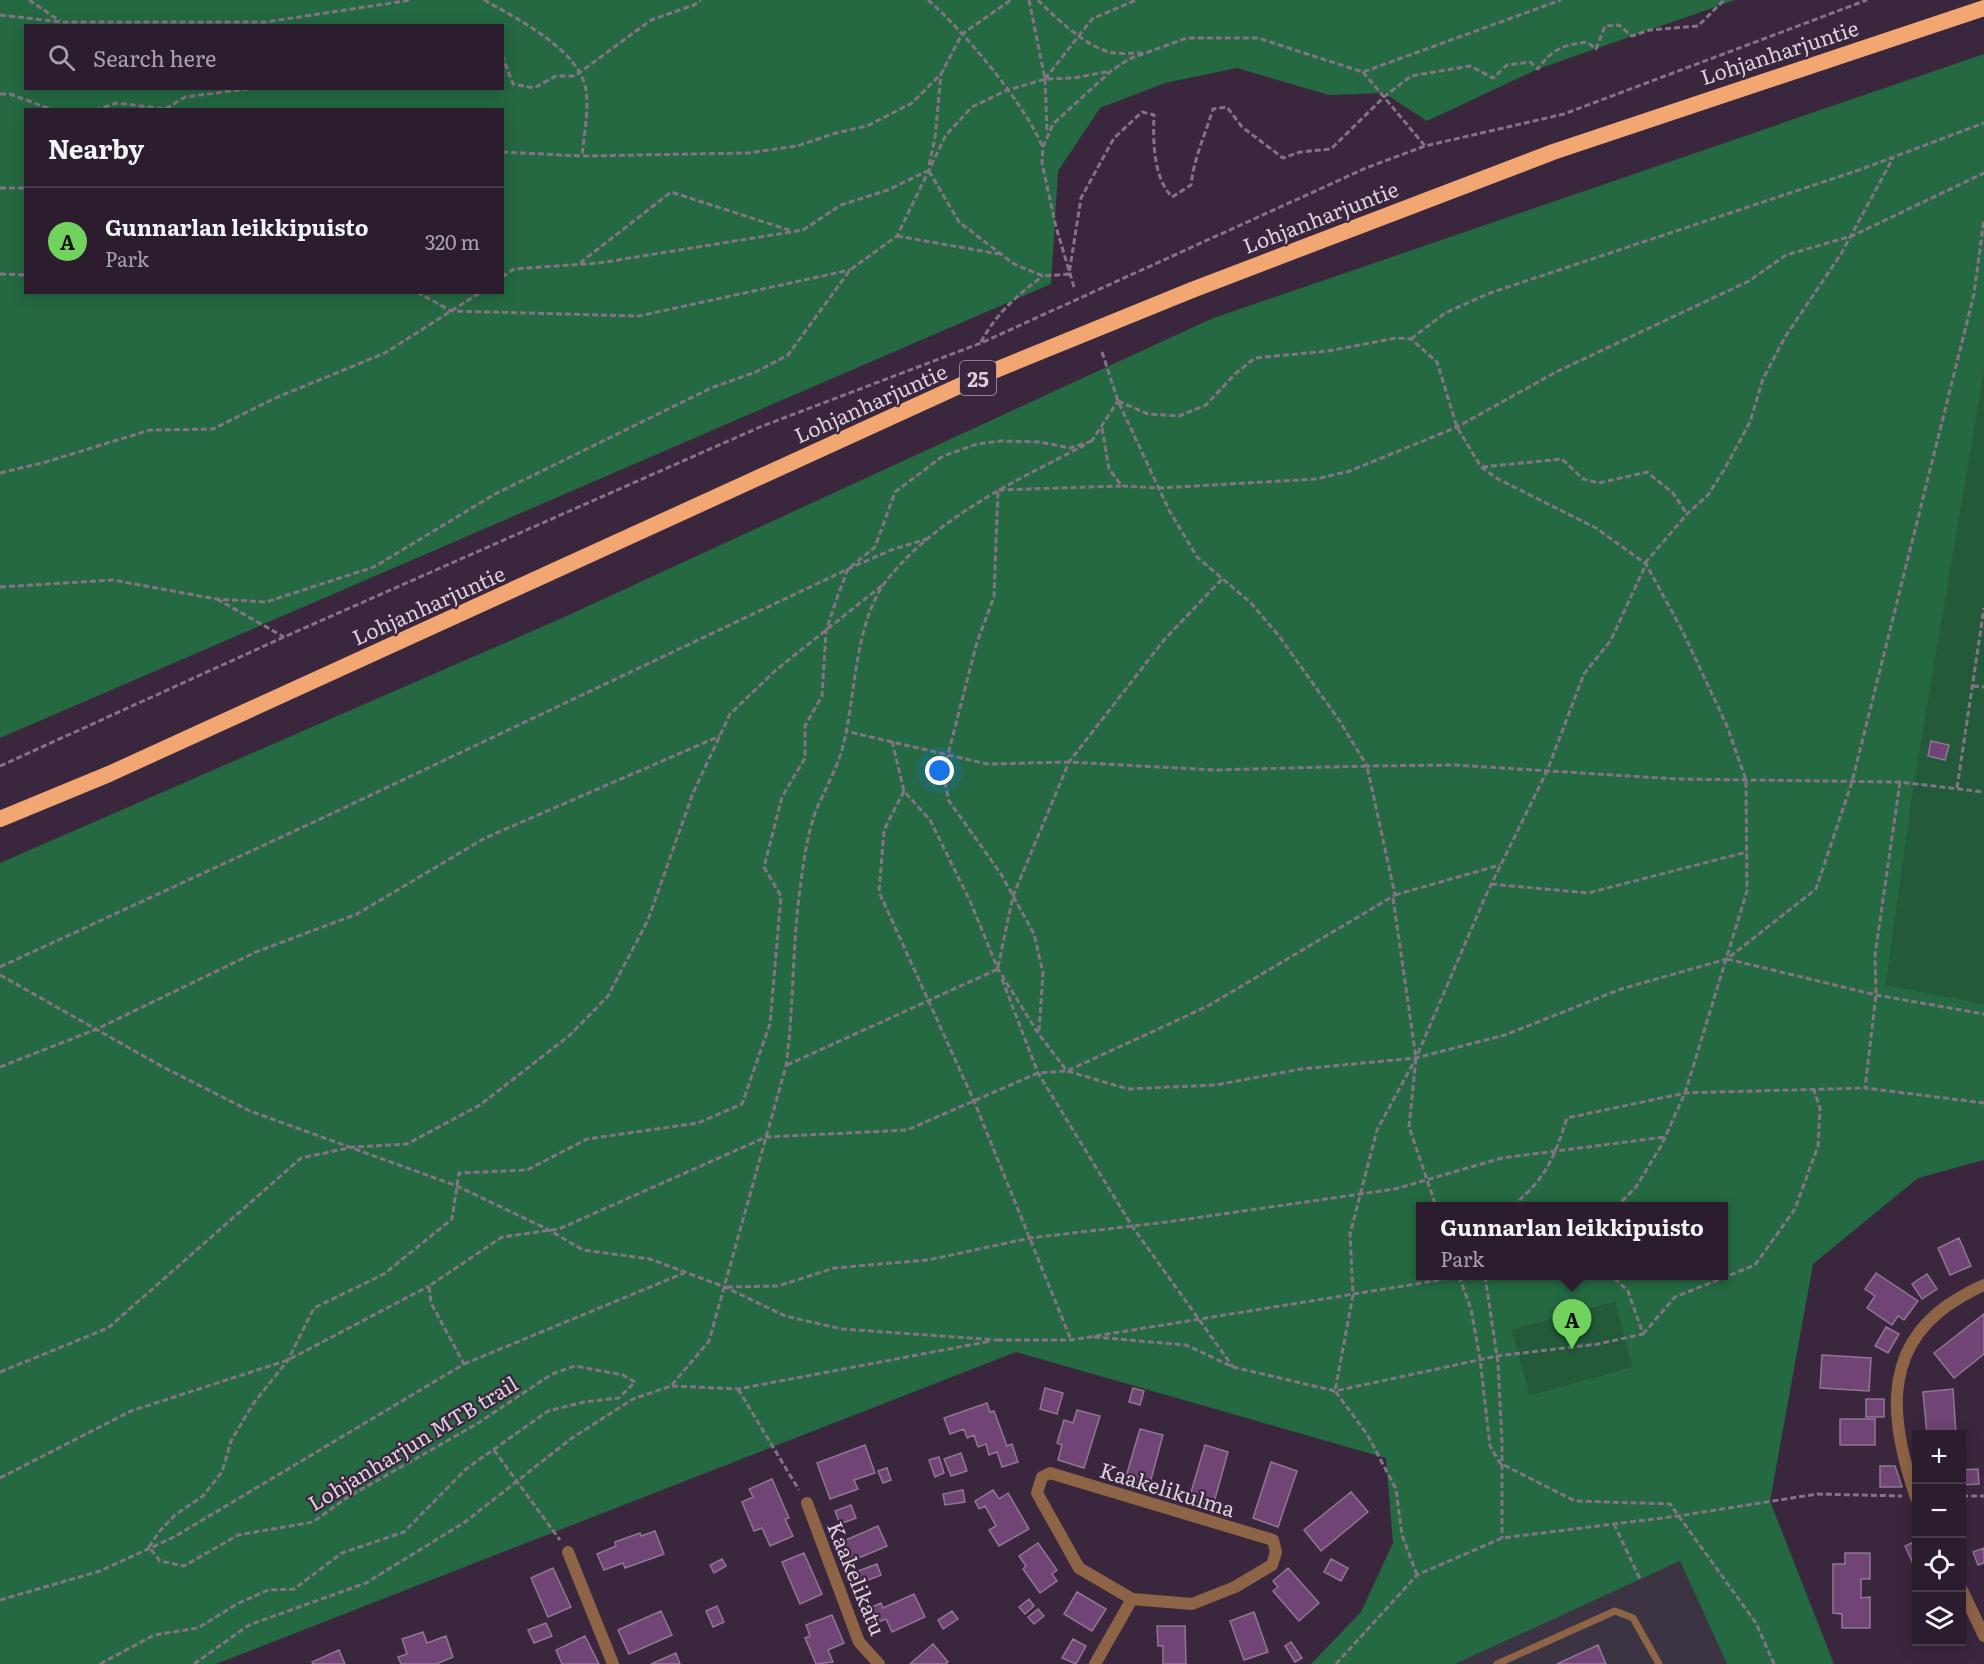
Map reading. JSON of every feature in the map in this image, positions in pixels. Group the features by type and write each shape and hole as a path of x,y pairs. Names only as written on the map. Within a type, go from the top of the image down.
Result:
{"highway":[{"name":"Lohjanharjuntie","path":"0,819 120,769 981,376 1170,299 1564,148 1984,8"}],"street":[{"path":"1912,1484 1899,1430 1896,1398 1900,1369 1910,1344 1929,1319 1984,1285"},
{"name":"Kaakelikulma","path":"1050,1473 1273,1540 1275,1552 1272,1565 1234,1587 1192,1604 1132,1599 1079,1568 1037,1493 1042,1477 1050,1473"},
{"name":"Kaakelikatu","path":"807,1503 859,1642 879,1664"},
{"path":"568,1552 613,1664"},
{"path":"1963,1592 1984,1636"},
{"path":"1095,1664 1132,1599"}],"lane":[{"path":"1497,1664 1616,1611 1633,1618 1659,1664"}],"path":[{"path":"29,0 62,22"},
{"path":"0,15 62,22 266,22 411,0"},
{"path":"484,0 537,30 570,58 586,89 582,156"},
{"path":"504,60 513,84 534,88 556,76 575,76 651,20 694,5 701,0"},
{"path":"928,0 962,34 1007,91 1035,128 1043,147"},
{"path":"504,152 582,156 748,153 797,146 867,126 912,103 941,74 962,34 1011,0"},
{"path":"1029,0 1045,79 1047,134 1042,163 1074,287"},
{"path":"1038,0 1080,35 1112,53 1147,53"},
{"path":"1045,79 1092,18 1134,0"},
{"path":"1363,72 1561,0"},
{"path":"1069,274 1081,198 1114,138 1142,112 1154,115 1156,153 1162,187 1172,197 1181,194 1191,185 1196,152 1205,136 1213,109 1227,107 1242,127 1283,158 1300,152 1331,149 1384,96 1411,76 1470,66 1494,78 1507,65 1530,62 1538,69 1549,54 1570,44 1587,42 1596,49 1605,26 1619,25 1632,36 1650,30 1698,26 1724,0"},
{"path":"0,766 284,637 760,427 981,343 1366,168 1425,146 1564,114 1868,0"},
{"path":"1047,134 1064,113 1111,71 1129,59 1187,38 1258,38 1363,72 1425,146"},
{"path":"0,587 113,580 216,598 266,602 374,567 461,513 495,495 711,388 756,372 788,354 850,270 897,236 916,201 928,170 946,135 972,107 1007,91 1045,79 1074,78 1111,71"},
{"path":"941,74 935,138 928,170 959,222 1014,264 1043,276 1069,274"},
{"path":"167,108 185,97 239,90"},
{"path":"0,94 10,93 48,108"},
{"path":"101,108 117,103 157,108"},
{"path":"1411,339 1445,313 1490,293 1894,156 1984,123"},
{"path":"1417,1575 1402,1534 1395,1489 1367,1434 1335,1391 1353,1294 1350,1234 1377,1130 1416,1058 1491,884 1547,771 1584,674 1611,640 1646,564 1687,514 1708,495 1724,470 1750,422 1763,379 1785,337 1852,236 1894,156"},
{"path":"504,276 514,268 579,264 803,230 841,205 888,190 928,170"},
{"path":"998,490 1122,486 1159,488 1316,479 1350,471 1458,427 1556,372 1749,280 1786,255 1852,236 1984,173"},
{"path":"0,188 24,188"},
{"path":"579,264 671,192 792,231"},
{"path":"0,1478 131,1411 288,1360 429,1286 502,1237 559,1229 766,1137 907,1130 1038,1073 1067,1071 1128,1089 1216,1085 1301,1069 1416,1058 1505,1035 1621,989 1727,959 1816,889 1852,782 1974,294 1984,219"},
{"path":"897,236 1000,254"},
{"path":"421,294 451,311 639,316 850,270"},
{"path":"0,274 24,275"},
{"path":"981,343 993,320 1021,292 1043,276"},
{"path":"0,473 150,430 213,429 273,399 385,353 478,294"},
{"path":"1118,401 1148,414 1179,416 1206,405 1235,374 1255,358 1328,351 1396,338 1411,339 1437,362 1458,427 1481,467 1498,479 1596,528 1646,564 1703,674 1727,726 1746,780 1747,891 1685,1093 1665,1137 1636,1187 1621,1202"},
{"path":"1102,352 1118,401 1159,488 1197,557 1251,603 1279,636 1339,720 1367,766 1394,897 1416,1058 1409,1127 1435,1202"},
{"path":"0,1371 108,1328 301,1158 353,1148 407,1144 480,1105 570,1035 608,996 648,920 693,794 730,714 776,670 886,581 930,538 998,490 1092,441 1118,401"},
{"path":"1102,427 1109,469 1122,486"},
{"path":"149,1548 158,1533 175,1515 203,1496 222,1472 231,1441 248,1412 288,1360 314,1308 384,1274 452,1219 459,1173 527,1170 586,1139 698,1123 742,1104 770,1024 781,896 764,867 782,797 805,758 805,726 822,696 826,631 848,569 875,547 896,492 943,456 977,444 1001,441 1040,442 1070,448 1092,441"},
{"path":"1481,467 1562,459 1583,479 1599,483 1647,472 1673,493 1687,514"},
{"path":"998,490 994,597 977,642 943,774 949,801 1001,874 1034,934 1043,973 1038,1033"},
{"path":"0,967 314,822 848,569 891,550 930,538"},
{"path":"1067,1071 1038,1033 998,969 1013,896 1069,762 1164,640 1222,579"},
{"path":"671,1386 710,1341 786,1066 792,1023 800,890 814,816 843,746 870,612 886,581"},
{"path":"216,598 284,637"},
{"path":"1958,788 1984,608"},
{"path":"1973,686 1984,687"},
{"path":"845,731 987,764 1069,762 1215,770 1455,765 1677,779 1900,782 1984,792"},
{"path":"0,1067 97,1029 256,952 357,914 485,838 720,736"},
{"path":"891,741 904,791 930,820 969,901 1038,1073 1132,1226 1233,1367"},
{"path":"1865,1088 1876,995 1875,955 1900,782"},
{"path":"904,791 884,830 879,891 974,1101 1071,1340"},
{"path":"1491,884 1588,893 1747,852"},
{"path":"1067,1071 1208,1006 1394,897 1500,865"},
{"path":"1727,959 1876,995 1984,1014"},
{"path":"786,1066 998,969"},
{"path":"0,975 250,1111 457,1186 549,1230 583,1250 650,1259 725,1287 785,1316 842,1329 998,1340 1071,1340 1430,1280"},
{"path":"1517,1202 1533,1189 1553,1162 1567,1118 1685,1093 1865,1088 1984,1103"},
{"path":"1728,1276 1755,1265 1795,1209 1818,1146 1820,1108 1814,1090"},
{"path":"725,1287 778,1286 834,1268 928,1260 1030,1238 1395,1189 1426,1178 1502,1158 1555,1153 1616,1141 1665,1137"},
{"path":"0,1599 100,1571 174,1537 464,1364 686,1272"},
{"path":"1459,1280 1471,1309 1480,1359 1490,1446 1500,1463 1575,1501 1670,1504 1756,1623 1774,1664"},
{"path":"1486,1280 1497,1356 1502,1442 1500,1463 1502,1538"},
{"path":"1617,1280 1628,1291 1643,1334"},
{"path":"1090,1337 1186,1345 1233,1367 1335,1391 1480,1359 1599,1344 1643,1334 1675,1297 1718,1280"},
{"path":"429,1286 431,1303 464,1364"},
{"path":"195,1664 249,1625 366,1583 465,1522 572,1438 633,1399 671,1386 738,1389 998,1340"},
{"name":"Lohjanharjun MTB trail","path":"100,1664 154,1635 198,1628 268,1590 294,1589 342,1553 404,1532 466,1469 548,1411 584,1402 620,1398 635,1382 623,1375 575,1366 552,1374 475,1425 348,1497 313,1522 238,1535 183,1566 160,1561 149,1548"},
{"path":"738,1389 807,1503"},
{"path":"494,1450 568,1552"},
{"path":"1336,1664 1417,1575 1502,1538 1678,1516 1817,1494 1912,1498"},
{"path":"1966,1496 1984,1496"},
{"path":"1614,1524 1640,1579"}],"shaded area":[{"path":"1680,1561 1727,1664 1455,1664 1604,1594"}],"green space":[{"path":"0,0 1735,0 1538,69 1427,121 1384,93 1329,95 1237,68 1165,83 1100,108 1058,171 1051,284 0,738"},
{"path":"1984,54 1984,373 1914,785 1886,985 1984,1004 1984,1160 1918,1178 1813,1264 1770,1501 1834,1664 1727,1664 1680,1561 1455,1664 1311,1664 1361,1612 1393,1543 1386,1458 1016,1352 216,1664 0,1664 0,863 560,619 1211,319","holes":["1615,1302 1632,1367 1530,1395 1512,1330"]},
{"path":"1984,373 1984,1004 1886,986 1914,785"},
{"path":"1615,1302 1632,1367 1530,1395 1512,1330"}],"building":[{"path":"1931,741 1949,745 1945,760 1928,756"},
{"path":"1959,1238 1971,1266 1950,1275 1938,1248"},
{"path":"1876,1273 1918,1301 1904,1320 1898,1316 1892,1325 1867,1308 1875,1296 1865,1289"},
{"path":"1927,1274 1937,1289 1922,1299 1912,1284"},
{"path":"1984,1314 1984,1354 1954,1378 1934,1353"},
{"path":"1886,1327 1899,1334 1888,1353 1875,1346"},
{"path":"1822,1355 1871,1358 1869,1391 1820,1388"},
{"path":"1045,1388 1063,1393 1057,1414 1040,1409"},
{"path":"1133,1388 1144,1391 1140,1405 1129,1402"},
{"path":"1953,1389 1956,1430 1927,1430 1923,1392"},
{"path":"1866,1399 1884,1399 1884,1417 1866,1417"},
{"path":"987,1403 990,1412 994,1411 1007,1446 1012,1444 1018,1462 1002,1467 997,1452 989,1455 986,1444 978,1447 974,1435 967,1438 964,1429 950,1434 944,1418"},
{"path":"1077,1410 1100,1416 1084,1468 1058,1460 1062,1445 1057,1443 1064,1420 1073,1423"},
{"path":"1840,1419 1875,1419 1875,1445 1840,1445"},
{"path":"1140,1429 1163,1435 1149,1487 1125,1480"},
{"path":"865,1445 875,1473 854,1480 858,1489 830,1499 817,1463"},
{"path":"1205,1445 1228,1452 1213,1506 1189,1499"},
{"path":"961,1453 967,1471 951,1476 944,1459"},
{"path":"939,1457 944,1473 935,1477 929,1460"},
{"path":"1271,1462 1297,1471 1278,1527 1253,1518"},
{"path":"1880,1466 1895,1466 1902,1487 1880,1487"},
{"path":"887,1468 891,1480 883,1483 878,1471"},
{"path":"1978,1469 1979,1484 1966,1485 1966,1470"},
{"path":"772,1479 789,1518 785,1519 793,1536 770,1546 762,1528 754,1531 742,1502 753,1497 749,1489"},
{"path":"963,1490 965,1502 945,1505 943,1494"},
{"path":"993,1490 999,1499 1008,1493 1029,1529 999,1546 989,1530 996,1526 985,1506 979,1509 975,1501"},
{"path":"1351,1492 1368,1512 1321,1551 1304,1530"},
{"path":"851,1505 856,1518 840,1524 835,1511"},
{"path":"878,1526 887,1546 847,1563 839,1543"},
{"path":"655,1531 664,1554 625,1568 623,1563 604,1570 597,1554 616,1546 615,1542 640,1533 641,1536"},
{"path":"1038,1543 1057,1570 1052,1574 1057,1581 1040,1593 1023,1569 1026,1566 1019,1556"},
{"path":"1912,1543 1912,1561 1905,1546"},
{"path":"1984,1548 1984,1563 1978,1565 1973,1552"},
{"path":"804,1553 822,1594 800,1604 782,1562"},
{"path":"1845,1553 1870,1553 1870,1579 1861,1579 1861,1598 1870,1597 1870,1628 1842,1628 1842,1614 1833,1613 1833,1564 1845,1564"},
{"path":"722,1559 726,1566 714,1573 710,1565"},
{"path":"1331,1559 1348,1568 1341,1581 1324,1572"},
{"path":"877,1564 881,1575 858,1584 853,1573"},
{"path":"553,1568 571,1607 548,1617 531,1578"},
{"path":"1288,1568 1319,1603 1299,1621 1273,1591 1278,1587 1273,1581"},
{"path":"1077,1592 1106,1609 1092,1631 1064,1614"},
{"path":"914,1594 925,1617 892,1632 886,1619 873,1624 867,1609 881,1603 883,1608"},
{"path":"1029,1599 1034,1606 1025,1614 1019,1607"},
{"path":"717,1606 724,1622 713,1627 706,1611"},
{"path":"1038,1609 1044,1616 1034,1624 1028,1617"},
{"path":"661,1611 672,1635 629,1654 618,1630"},
{"path":"952,1611 958,1619 943,1629 938,1620"},
{"path":"1254,1612 1268,1652 1244,1660 1230,1621"},
{"path":"832,1615 844,1643 828,1650 833,1662 816,1664 805,1638 810,1636 806,1625"},
{"path":"546,1623 552,1636 534,1643 528,1630"},
{"path":"1157,1626 1185,1626 1186,1664 1163,1664 1163,1646 1158,1646"},
{"path":"423,1632 427,1643 446,1636 453,1657 436,1664 401,1664 398,1657 407,1654 402,1639"},
{"path":"585,1636 599,1664 562,1664 556,1650"},
{"path":"1073,1639 1086,1646 1076,1664 1062,1658"},
{"path":"1291,1642 1302,1658 1295,1662 1285,1646"},
{"path":"933,1644 948,1662 946,1664 910,1664"},
{"path":"1598,1645 1606,1664 1557,1664"},
{"path":"339,1650 345,1664 313,1664 312,1662"},
{"path":"676,1653 680,1664 651,1664"}],"place":[{"name":"Gunnarlan leikkipuisto","path":"1572,1349"}]}
